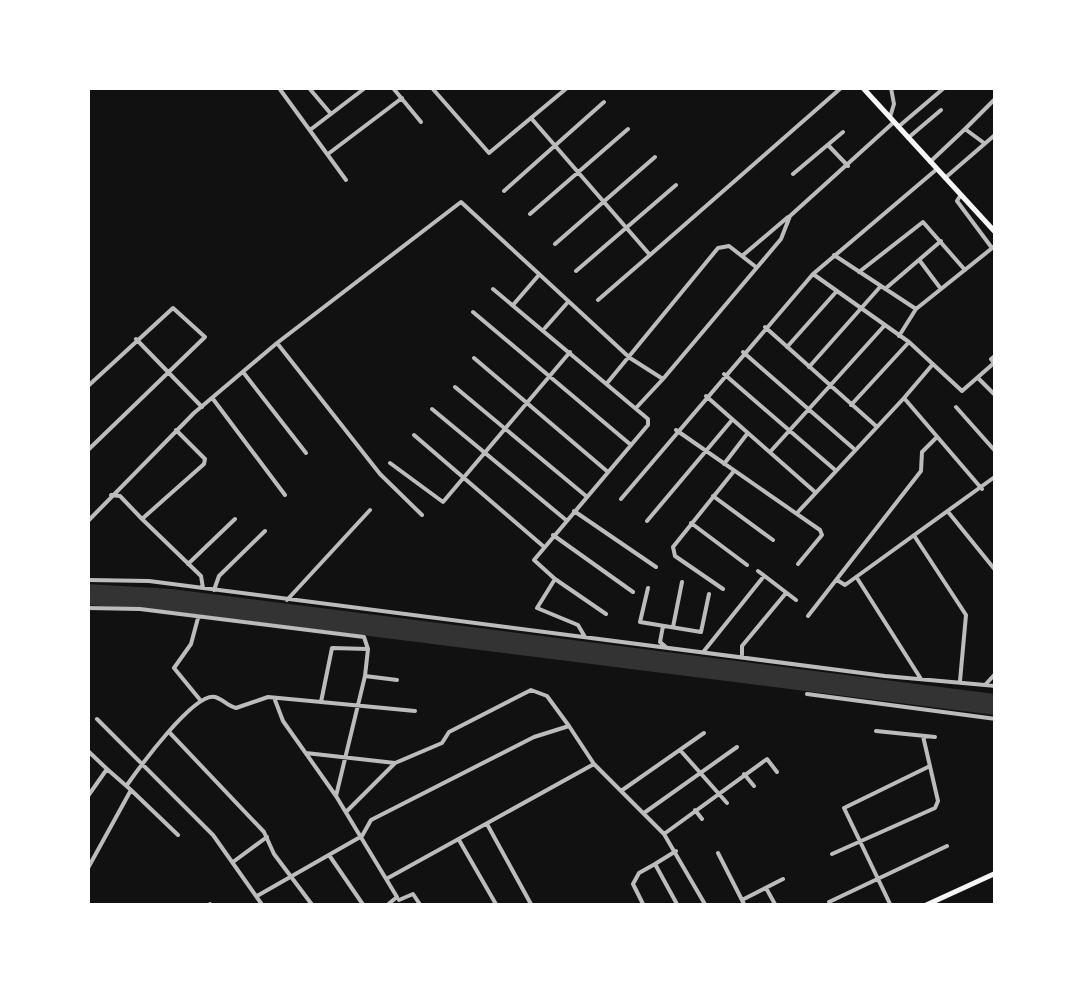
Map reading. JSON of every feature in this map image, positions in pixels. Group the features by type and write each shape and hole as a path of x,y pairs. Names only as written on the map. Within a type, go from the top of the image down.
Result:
{"main road":[{"path":"863,88 996,233"},
{"path":"924,906 996,873"}],"street":[{"path":"279,88 346,180"},
{"path":"309,88 331,114"},
{"path":"351,88 357,94"},
{"path":"310,130 366,88"},
{"path":"393,88 422,122"},
{"path":"432,88 489,153 568,88"},
{"path":"598,300 841,88"},
{"path":"891,88 894,122"},
{"path":"742,256 894,122 944,88"},
{"path":"328,154 402,98"},
{"path":"930,162 996,98"},
{"path":"504,190 604,102"},
{"path":"908,138 941,110"},
{"path":"531,118 650,254"},
{"path":"530,214 628,129"},
{"path":"965,129 984,143"},
{"path":"793,174 842,132"},
{"path":"945,178 996,134"},
{"path":"828,145 848,166"},
{"path":"555,244 654,156"},
{"path":"621,499 813,274 937,169"},
{"path":"576,272 676,184"},
{"path":"899,336 916,309 994,247 957,201 961,195"},
{"path":"88,520 202,406 458,203 630,358 663,379"},
{"path":"636,408 781,239 790,216"},
{"path":"859,272 923,222 965,270"},
{"path":"810,366 882,288 941,241"},
{"path":"607,384 718,248 729,246 756,267"},
{"path":"834,255 916,309"},
{"path":"918,259 941,289"},
{"path":"813,274 908,342 962,392 994,363 993,357"},
{"path":"513,306 538,276"},
{"path":"492,289 648,422 534,560 606,614"},
{"path":"787,346 836,292"},
{"path":"544,330 568,302"},
{"path":"88,386 171,309 178,308 205,339 88,450"},
{"path":"473,312 631,445"},
{"path":"770,452 884,326"},
{"path":"765,327 876,426"},
{"path":"136,339 202,406"},
{"path":"852,405 908,342"},
{"path":"277,343 380,474 422,515"},
{"path":"390,462 440,503 570,352"},
{"path":"743,352 853,448"},
{"path":"474,358 608,472"},
{"path":"796,513 933,364"},
{"path":"243,372 306,453"},
{"path":"724,374 834,470"},
{"path":"979,379 996,396"},
{"path":"455,387 586,496"},
{"path":"706,396 815,492"},
{"path":"212,398 285,495"},
{"path":"904,398 982,489"},
{"path":"956,408 996,452"},
{"path":"432,409 566,520"},
{"path":"647,521 732,420"},
{"path":"142,519 206,461 176,430"},
{"path":"676,430 822,535 798,564"},
{"path":"724,464 748,434"},
{"path":"414,435 543,546"},
{"path":"808,616 920,470 922,452 938,437"},
{"path":"722,589 673,554 673,546 734,471"},
{"path":"836,579 846,584 996,476"},
{"path":"111,495 120,496 201,576 203,588"},
{"path":"714,496 774,540"},
{"path":"287,600 370,510"},
{"path":"574,510 656,567"},
{"path":"948,514 996,572"},
{"path":"188,564 236,519"},
{"path":"691,523 746,565"},
{"path":"214,590 219,576 265,531"},
{"path":"553,535 632,592"},
{"path":"915,537 966,615 960,682"},
{"path":"758,571 796,600"},
{"path":"704,651 764,576"},
{"path":"856,576 921,679"},
{"path":"555,578 538,608 578,626 584,638"},
{"path":"88,580 148,581 996,686"},
{"path":"673,626 682,582"},
{"path":"648,588 640,622 701,632 709,594"},
{"path":"742,655 742,646 786,593"},
{"path":"88,608 364,637 368,650 364,676 336,796"},
{"path":"198,618 191,644 174,668 202,701"},
{"path":"663,626 660,642 666,647"},
{"path":"321,702 331,648 368,650"},
{"path":"985,684 996,673"},
{"path":"364,676 397,680"},
{"path":"346,811 396,763 442,743 466,722 512,704 531,690 548,696 594,764 664,834 706,906"},
{"path":"806,694 996,719"},
{"path":"88,868 141,765 202,701 216,697 236,708 274,698 415,711"},
{"path":"274,698 283,721 346,811 399,901"},
{"path":"97,720 214,835 263,906"},
{"path":"256,896 362,836 371,820 534,737 569,726"},
{"path":"876,730 935,737"},
{"path":"169,732 267,837 313,906"},
{"path":"620,791 704,733"},
{"path":"832,854 935,808 938,801 924,736"},
{"path":"644,813 736,747"},
{"path":"680,750 727,803"},
{"path":"88,751 178,835"},
{"path":"306,753 396,763"},
{"path":"664,834 767,759 778,772"},
{"path":"388,878 594,764"},
{"path":"891,906 844,811 847,804 930,766"},
{"path":"88,796 107,769"},
{"path":"744,774 754,786"},
{"path":"695,810 702,819"},
{"path":"486,824 531,903 521,906"},
{"path":"233,862 267,837"},
{"path":"459,840 497,906"},
{"path":"830,902 947,846"},
{"path":"644,906 633,884 638,873 676,851"},
{"path":"88,852 94,857"},
{"path":"718,853 743,903 783,880"},
{"path":"329,854 364,906"},
{"path":"654,864 678,906"},
{"path":"766,888 776,906"},
{"path":"386,906 414,894 421,906"}],"shaded area":[{"path":"88,584 172,589 995,694 995,715 171,611 88,605"}]}
